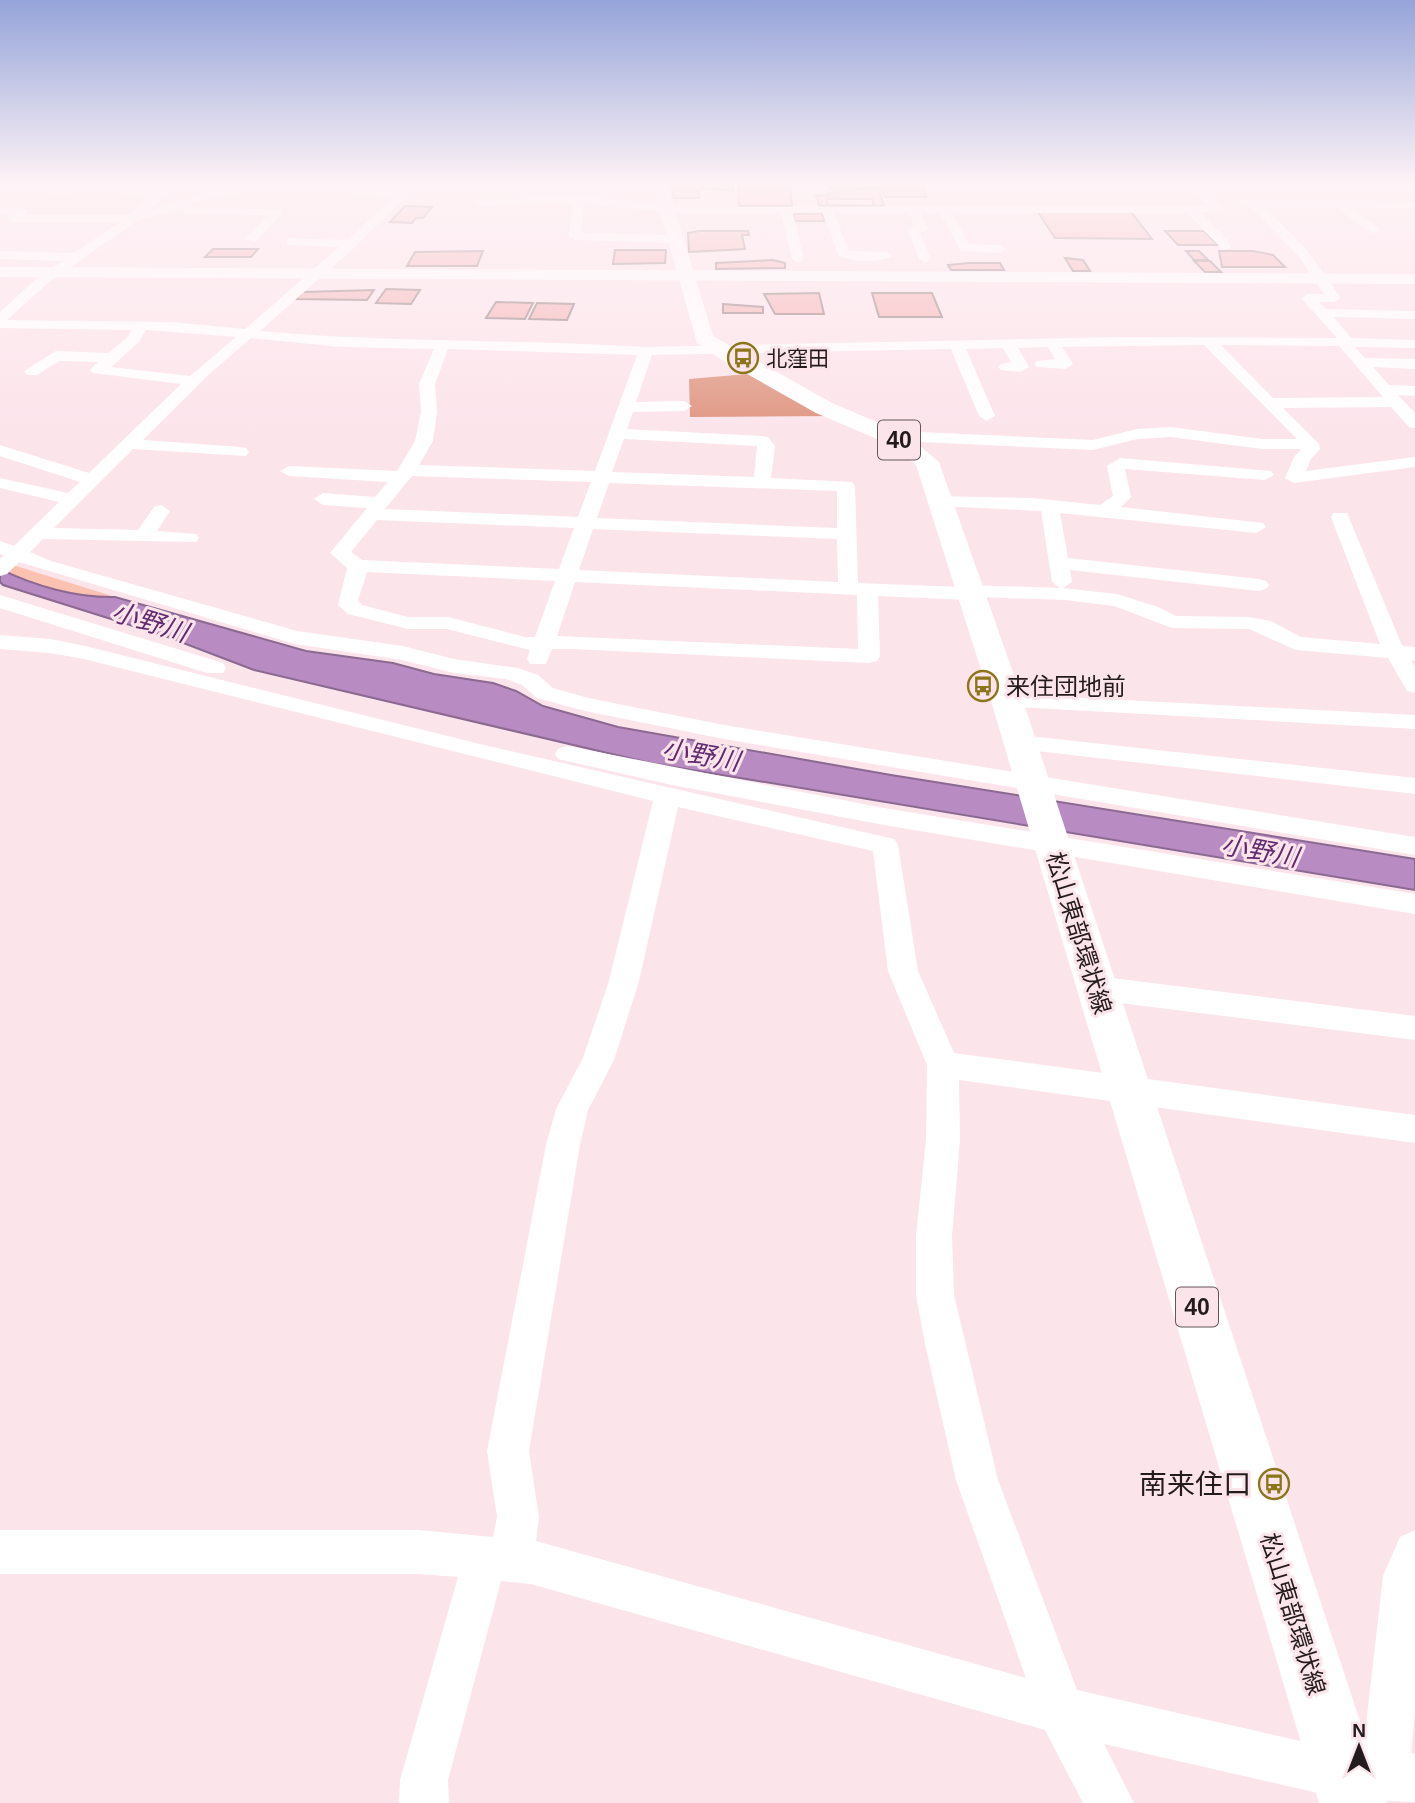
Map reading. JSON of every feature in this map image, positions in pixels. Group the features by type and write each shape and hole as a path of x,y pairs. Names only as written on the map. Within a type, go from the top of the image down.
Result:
{"main road":[{"name":"松山東部環状線","path":"684,268 704,339 824,408 899,440 927,462 1007,701 1129,1089 1374,1783"},
{"path":"0,272 48,276 1415,286"},
{"path":"0,280 48,276"},
{"path":"1327,287 1415,279"}],"street":[{"path":"0,322 59,268"},
{"path":"8,557 40,533 194,381 324,268"},
{"path":"1314,268 1327,287"},
{"path":"1415,303 1327,287 1308,298 1415,423"},
{"path":"1321,313 1415,315"},
{"path":"0,322 141,325 340,343 646,351 1119,341 1415,344"},
{"path":"141,325 134,339 98,370 194,381"},
{"path":"1119,341 1129,356"},
{"path":"1209,341 1310,444 1311,449 1303,457 1294,478 1411,466"},
{"path":"1042,364 1065,364 1052,342"},
{"path":"1006,367 1021,367 1008,343"},
{"path":"443,344 426,384 429,412 424,441 404,474 340,553 357,566 857,589 1065,594 1117,600 1151,611 1172,622 1249,623 1263,626 1296,643 1405,653"},
{"path":"957,345 972,381 978,388 987,416"},
{"path":"530,680 646,351"},
{"path":"33,368 56,356 111,358"},
{"path":"1361,362 1415,364"},
{"path":"108,388 180,394"},
{"path":"1269,403 1390,396 1415,391"},
{"path":"626,407 684,406"},
{"path":"899,440 920,437 1093,445 1153,432 1210,436 1262,444 1310,444"},
{"path":"617,434 762,441 766,446 762,482"},
{"path":"130,444 240,452"},
{"path":"1067,445 1068,466"},
{"path":"0,450 93,481"},
{"path":"192,471 206,450"},
{"path":"1105,511 1122,497 1116,466 1121,463 1265,475"},
{"path":"289,472 602,476 846,486 847,534 869,656 572,642 524,644 447,623 408,623 355,610 348,605 347,598 358,575 357,566"},
{"path":"0,483 73,500"},
{"path":"323,499 374,508 585,523 847,534"},
{"path":"939,500 1050,506 1255,527"},
{"path":"1050,506 1065,594"},
{"path":"144,537 160,511"},
{"path":"1340,517 1405,653 1415,686"},
{"path":"40,533 189,538"},
{"path":"8,557 295,637 403,653 454,666 510,673 530,680 545,693 585,704 724,732 1033,787 1415,846"},
{"path":"1058,563 1259,585"},
{"path":"0,601 222,670 411,720 662,776 1415,904"},
{"path":"0,642 77,651 361,724 667,798 885,845 903,971 943,1065 943,1140 934,1236 935,1295 942,1332 977,1480 1061,1711 1110,1803"},
{"path":"1007,701 1415,722"},
{"path":"1019,743 1415,786"},
{"path":"424,1803 424,1780 498,1559 519,1517 508,1451 563,1144 572,1109 598,1060 624,981 667,798"},
{"path":"1096,988 1415,1028"},
{"path":"943,1065 1415,1129"},
{"path":"0,1552 418,1552 531,1562 1013,1699 1374,1783 1405,1576 1415,1552"}],"shaded area":[{"path":"748,374 832,416 690,417 689,379"},
{"path":"0,561 115,597 71,593 41,586 0,569"}],"water":[{"name":"小野川","path":"0,569 56,590 115,597 306,651 393,663 434,674 493,683 516,691 543,706 618,727 891,775 1415,859 1415,890 650,763 254,670 165,636 3,585 0,582"}],"building":[{"path":"950,268 1004,270 951,270"},
{"path":"1071,268 1088,268 1090,271 1073,271"},
{"path":"1201,268 1217,268 1221,272 1205,272"},
{"path":"386,289 420,290 411,304 376,303"},
{"path":"374,290 367,300 296,299 302,292"},
{"path":"819,293 824,314 775,314 764,294"},
{"path":"872,293 932,293 942,317 879,317"},
{"path":"496,302 533,303 525,319 486,318"},
{"path":"537,303 574,304 567,320 529,319"},
{"path":"723,304 763,307 763,313 723,313"}],"place":[{"name":"北窪田","path":"743,358"},
{"name":"来住団地前","path":"983,686"},
{"name":"南来住口","path":"1274,1484"}]}
